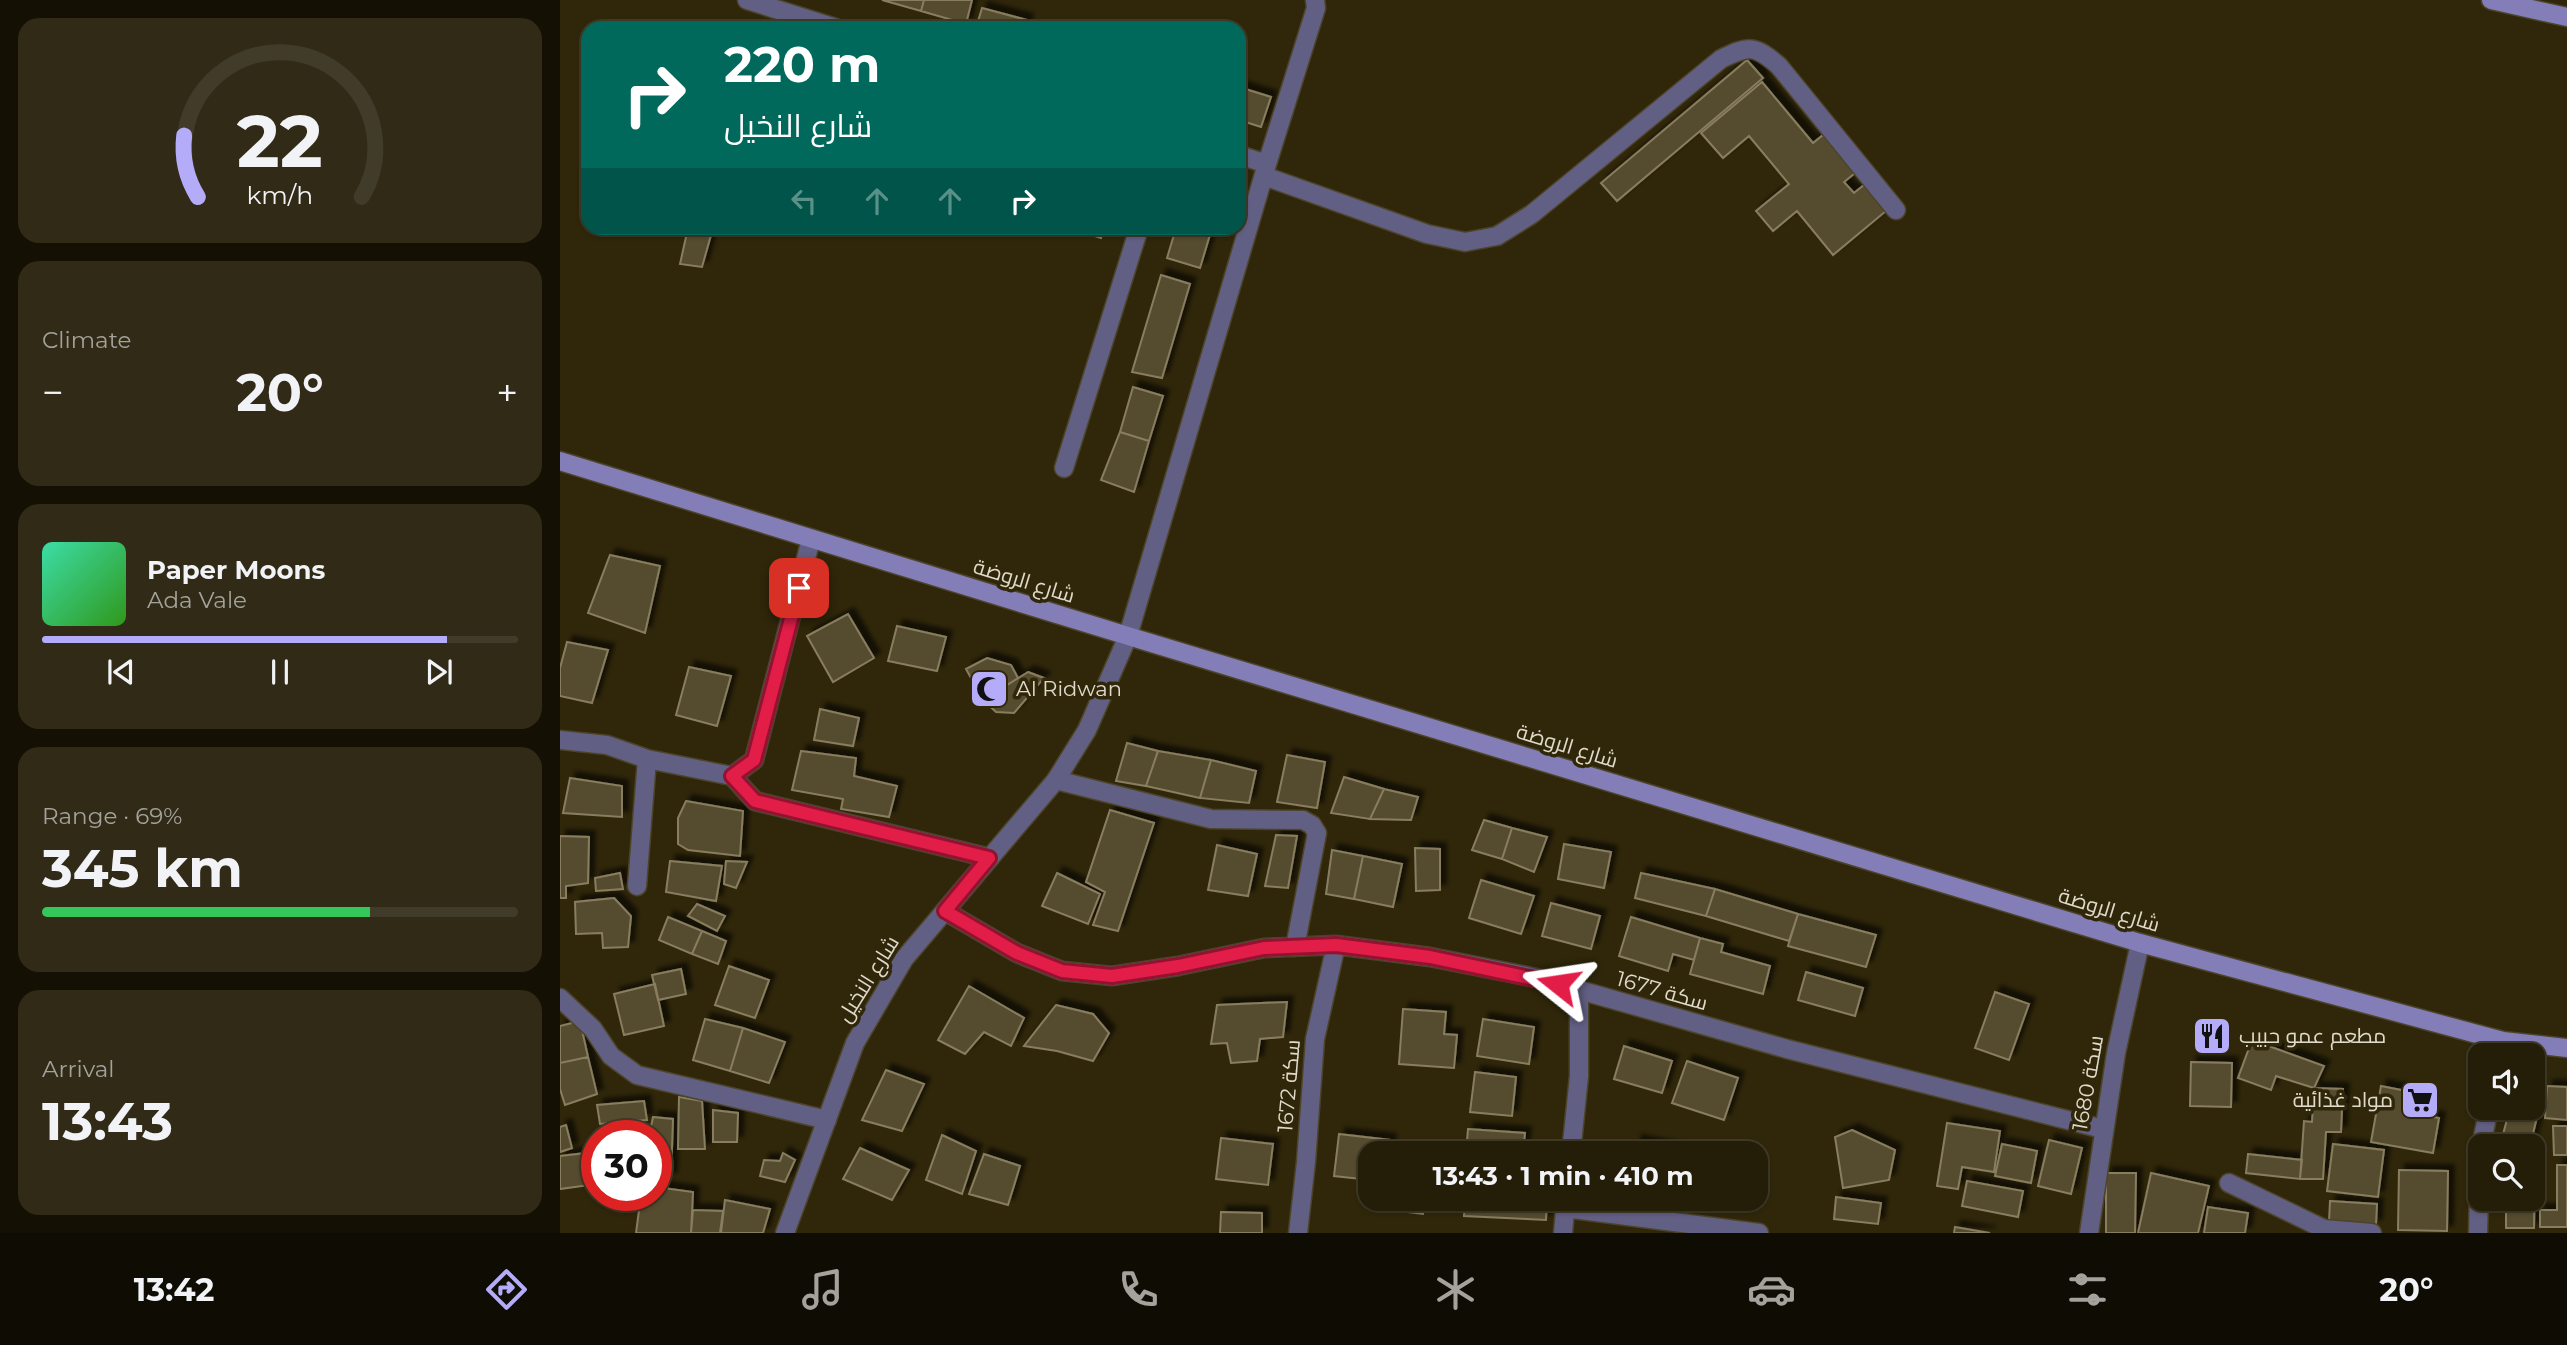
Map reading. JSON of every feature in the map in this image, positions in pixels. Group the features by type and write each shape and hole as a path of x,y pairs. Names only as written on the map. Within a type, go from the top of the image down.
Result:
{"main road":[{"path":"2491,0 2567,17"},
{"name":"شارع الروضة","path":"560,461 2140,943 2485,1043"},
{"name":"شارع الروضة","path":"2545,1048 2567,1048"}],"street":[{"path":"747,0 814,21"},
{"name":"شارع النخيل","path":"1246,235 1316,8 1315,0"},
{"path":"1246,159 1265,170 1427,234 1465,242 1497,236 1532,214 1721,59 1745,47 1762,51 1779,66 1896,210"},
{"path":"1064,467 1137,235"},
{"name":"شارع النخيل","path":"785,1233 855,1043 904,959 1056,780 1087,730 1128,636 1246,235"},
{"path":"732,776 754,760 811,539"},
{"path":"560,740 607,745 647,759 732,776 755,801 989,858"},
{"path":"637,886 647,759"},
{"path":"1056,780 1211,819 1303,820 1312,825 1317,833 1295,947"},
{"name":"سكة 1677","path":"945,911 1017,953 1062,971 1112,976 1178,966 1264,948 1336,945 1430,957 1537,978 1787,1049 2103,1129"},
{"name":"سكة 1680","path":"2089,1233 2116,1053 2140,943"},
{"name":"سكة 1672","path":"1297,1233 1306,1162 1315,1040 1336,945"},
{"path":"1572,1141 1579,1076 1579,991"},
{"path":"560,998 593,1029 611,1056 637,1075 827,1120"},
{"path":"2229,1183 2324,1229 2372,1233"},
{"path":"1563,1233 1564,1211"},
{"path":"1617,1211 1759,1233"},
{"path":"2478,1233 2479,1211"}],"building":[{"path":"882,0 924,0 921,11"},
{"path":"924,0 972,0 967,21 956,21 921,11"},
{"path":"982,8 1027,20 1027,21 978,21"},
{"path":"1747,60 1763,78 1617,201 1601,183"},
{"path":"1762,82 1813,143 1823,135 1855,173 1844,182 1854,193 1864,185 1886,211 1833,255 1797,211 1773,231 1756,211 1789,184 1749,136 1723,158 1701,133"},
{"path":"1246,89 1271,97 1261,127 1246,122"},
{"path":"686,235 711,235 702,267 680,264"},
{"path":"1174,235 1210,235 1200,268 1167,258"},
{"path":"1161,275 1190,284 1162,378 1132,372"},
{"path":"1133,387 1163,396 1149,441 1120,432"},
{"path":"1120,432 1149,441 1134,492 1101,480"},
{"path":"610,555 660,566 645,633 588,613"},
{"path":"848,614 874,658 833,682 807,636"},
{"path":"897,626 946,637 937,671 888,661"},
{"path":"567,642 608,650 592,703 560,696 560,668"},
{"name":"Al Ridwan","path":"987,658 1011,665 1018,678 983,700 966,669"},
{"path":"689,667 731,676 717,726 676,715"},
{"path":"1028,672 1044,678 1014,713 996,712 983,700"},
{"path":"820,709 859,718 853,746 814,740"},
{"path":"1127,743 1158,751 1146,786 1116,781"},
{"path":"801,751 856,758 854,776 897,786 889,817 841,809 843,799 792,790"},
{"path":"1158,751 1211,760 1200,798 1146,786"},
{"path":"1287,755 1325,762 1317,808 1277,802"},
{"path":"1211,760 1256,771 1249,803 1200,798"},
{"path":"1344,777 1384,789 1370,819 1331,813"},
{"path":"570,778 622,786 622,817 563,813"},
{"path":"1384,789 1418,797 1411,820 1370,819"},
{"path":"686,801 743,811 740,856 688,850 678,844 678,818"},
{"path":"1110,810 1154,823 1118,931 1093,925 1105,892 1086,882"},
{"path":"1484,820 1512,828 1502,859 1472,850"},
{"path":"1512,828 1547,837 1534,872 1502,859"},
{"path":"1276,835 1297,836 1288,888 1265,886"},
{"path":"560,836 589,837 588,883 566,886 566,898 560,898"},
{"path":"1564,844 1611,852 1604,888 1558,879"},
{"path":"1217,845 1257,854 1248,896 1208,890"},
{"path":"1415,848 1440,849 1440,890 1416,891"},
{"path":"1332,850 1363,856 1354,899 1326,894"},
{"path":"1363,856 1402,864 1393,907 1354,899"},
{"path":"670,861 722,866 716,901 666,892"},
{"path":"726,861 747,862 736,888 724,884"},
{"path":"620,873 623,889 596,891 595,878"},
{"path":"1057,873 1100,894 1088,924 1042,906"},
{"path":"1641,873 1715,889 1706,916 1635,898"},
{"path":"1481,880 1534,896 1521,934 1469,918"},
{"path":"1715,889 1798,914 1789,941 1706,916"},
{"path":"614,898 631,916 628,947 603,948 602,933 576,934 575,902"},
{"path":"1551,903 1600,916 1591,949 1542,936"},
{"path":"697,904 725,916 717,931 688,916"},
{"path":"1798,914 1876,935 1866,967 1788,946"},
{"path":"668,917 702,931 692,954 659,940"},
{"path":"1631,917 1700,938 1694,960 1673,954 1668,971 1619,956"},
{"path":"702,931 726,941 718,964 692,954"},
{"path":"1700,938 1723,944 1721,952 1770,966 1763,994 1690,974"},
{"path":"729,966 769,980 755,1018 715,1005"},
{"path":"681,969 686,994 658,1000 652,975"},
{"path":"1806,972 1863,988 1855,1016 1798,1000"},
{"path":"655,984 664,1026 624,1035 614,994"},
{"path":"969,986 1024,1018 1011,1046 984,1032 965,1054 938,1040"},
{"path":"1995,992 2029,1004 2009,1060 1975,1048"},
{"path":"1287,1002 1283,1037 1260,1039 1257,1061 1231,1063 1227,1043 1211,1044 1217,1005"},
{"path":"1056,1005 1093,1014 1109,1033 1093,1061 1057,1051 1024,1046"},
{"path":"1403,1009 1446,1012 1444,1034 1457,1035 1454,1068 1399,1064"},
{"path":"705,1019 743,1028 730,1071 693,1060"},
{"path":"1483,1019 1534,1027 1529,1064 1477,1056"},
{"path":"580,1021 588,1057 560,1063 560,1026"},
{"path":"743,1028 785,1042 769,1083 730,1071"},
{"path":"2252,1040 2324,1066 2314,1088 2276,1076 2271,1090 2238,1078"},
{"path":"1624,1046 1672,1061 1662,1093 1614,1079"},
{"path":"588,1057 597,1094 565,1105 560,1089 560,1063"},
{"path":"1687,1061 1738,1078 1724,1120 1672,1103"},
{"path":"2191,1062 2232,1063 2231,1107 2190,1106"},
{"path":"886,1070 924,1084 902,1131 862,1120"},
{"path":"1475,1072 1516,1077 1512,1116 1470,1112"},
{"path":"2381,1086 2422,1094 2418,1114 2439,1118 2433,1153 2371,1142"},
{"path":"2547,1086 2567,1087 2567,1120 2545,1118"},
{"path":"2314,1088 2343,1089 2341,1132 2326,1132 2323,1179 2300,1179 2304,1121 2312,1122"},
{"path":"679,1097 702,1101 705,1149 678,1149"},
{"path":"644,1101 647,1120 599,1120 597,1105"},
{"path":"713,1110 738,1113 737,1142 713,1142"},
{"path":"653,1117 673,1119 672,1148 672,1120 652,1120"},
{"path":"2507,1120 2536,1120 2533,1134 2503,1134"},
{"path":"1947,1123 2000,1131 1994,1172 1962,1167 1958,1189 1937,1186"},
{"path":"566,1125 572,1148 560,1152 560,1127"},
{"path":"2553,1126 2567,1126 2567,1155 2554,1155"},
{"path":"1468,1129 1525,1133 1524,1141 1467,1141"},
{"path":"1852,1130 1895,1150 1889,1180 1843,1188 1835,1137"},
{"path":"1339,1134 1390,1140 1358,1141 1358,1179 1334,1176"},
{"path":"942,1135 976,1151 962,1194 926,1180"},
{"path":"1221,1138 1273,1144 1268,1185 1216,1179"},
{"path":"2049,1140 2082,1148 2071,1194 2038,1186"},
{"path":"2002,1144 2037,1151 2031,1183 1995,1176"},
{"path":"2333,1144 2384,1150 2378,1197 2327,1191"},
{"path":"860,1148 909,1170 892,1200 843,1179"},
{"path":"783,1153 795,1160 785,1182 760,1176 764,1160 780,1161"},
{"path":"581,1154 581,1186 560,1189 560,1156"},
{"path":"984,1154 1020,1166 1008,1205 969,1194"},
{"path":"2248,1154 2302,1160 2300,1179 2246,1173"},
{"path":"2557,1165 2567,1165 2567,1227 2540,1227 2540,1211 2557,1210"},
{"path":"2399,1170 2448,1171 2447,1231 2398,1230"},
{"path":"2106,1173 2136,1173 2135,1233 2106,1233"},
{"path":"2151,1173 2209,1186 2198,1233 2138,1233"},
{"path":"1967,1181 2023,1191 2018,1217 1962,1206"},
{"path":"672,1189 693,1192 691,1233 636,1233 639,1211 672,1211"},
{"path":"1836,1197 1881,1203 1878,1224 1834,1219"},
{"path":"725,1200 770,1209 763,1233 721,1233"},
{"path":"2330,1201 2377,1204 2376,1225 2329,1222"},
{"path":"2208,1207 2248,1213 2245,1233 2204,1233"},
{"path":"693,1210 723,1211 720,1233 691,1233"},
{"path":"1398,1211 1423,1211 1423,1214"},
{"path":"1464,1211 1546,1211 1546,1220 1464,1216"},
{"path":"2506,1211 2534,1211 2534,1228 2506,1228"},
{"path":"1221,1212 1262,1213 1262,1233 1220,1233"},
{"path":"1955,1227 1990,1233 1954,1233"}],"place":[{"name":"Al Ridwan","path":"989,689"},
{"name":"مطعم عمو حبيب","path":"2212,1036"},
{"name":"مواد غذائية","path":"2420,1100"}],"route":[{"path":"799,588 754,760 732,776 755,801 989,858 945,911 1017,953 1062,971 1112,976 1178,966 1264,948 1336,945 1430,957 1558,984"}]}
